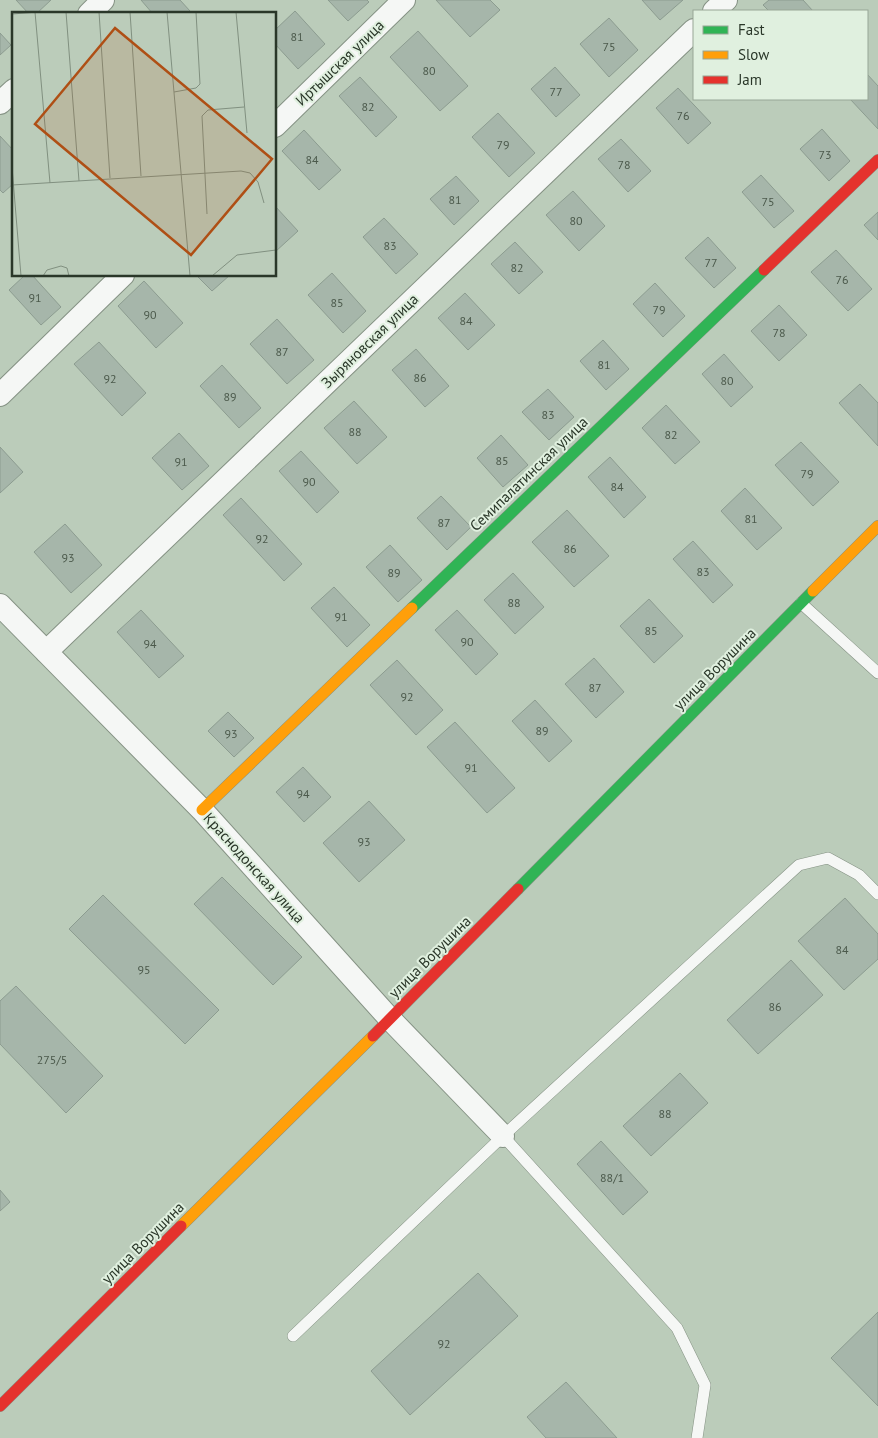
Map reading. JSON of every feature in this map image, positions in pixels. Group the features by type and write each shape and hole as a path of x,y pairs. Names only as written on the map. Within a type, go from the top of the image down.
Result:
{"street":[{"path":"91,12 103,0"},
{"name":"Иртышская улица","path":"276,125 404,0"},
{"path":"715,10 726,0"},
{"name":"Зыряновская улица","path":"46,652 693,31"},
{"path":"0,103 12,92"},
{"name":"Семипалатинская улица","path":"202,810 878,160"},
{"path":"0,396 122,276"},
{"name":"улица Ворушина","path":"0,1406 390,1018 878,526"},
{"name":"Краснодонская улица","path":"0,605 202,810 390,1018 503,1136"}],"lane":[{"path":"801,603 878,673"},
{"path":"293,1336 503,1136 799,865 828,858 859,875 878,894"},
{"path":"503,1136 677,1328 705,1385 697,1438"}],"building":[{"path":"16,0 51,0 38,12 27,12"},
{"path":"141,0 180,0 190,11 189,12 151,12"},
{"path":"328,0 367,0 369,2 348,21"},
{"path":"436,0 490,0 500,10 470,37"},
{"path":"642,0 683,0 660,20"},
{"path":"769,0 803,0 812,10 768,10 763,5"},
{"path":"295,11 325,44 298,69 276,45 276,29"},
{"path":"609,18 638,50 609,77 580,44"},
{"path":"418,31 468,86 440,111 390,57"},
{"path":"0,33 11,45 0,55"},
{"path":"555,67 580,95 556,117 531,89"},
{"path":"868,75 878,86 878,129 851,100 868,100"},
{"path":"360,77 397,117 376,137 339,96"},
{"path":"678,88 711,123 688,144 656,108"},
{"path":"498,113 535,153 509,177 472,137"},
{"path":"822,129 850,161 829,181 800,149"},
{"path":"304,130 341,170 319,190 282,151"},
{"path":"0,136 12,149 12,185 3,193 0,190"},
{"path":"621,139 651,171 628,192 598,159"},
{"path":"761,175 794,211 774,228 742,192"},
{"path":"456,176 479,201 454,225 430,199"},
{"path":"573,191 605,226 579,251 546,215"},
{"path":"276,207 298,231 276,251"},
{"path":"878,212 878,240 864,225"},
{"path":"384,218 418,254 396,274 363,237"},
{"path":"708,237 736,268 714,288 685,258"},
{"path":"515,242 543,272 519,294 491,264"},
{"path":"836,250 872,289 848,311 811,272"},
{"path":"332,273 366,311 343,333 308,295"},
{"path":"24,276 33,276 61,307 41,325 9,290"},
{"path":"197,276 229,276 212,291"},
{"path":"144,281 183,323 156,348 118,306"},
{"path":"655,283 685,316 663,337 633,304"},
{"path":"465,293 495,325 468,350 438,318"},
{"path":"779,305 807,335 779,361 751,331"},
{"path":"277,319 314,360 287,384 250,344"},
{"path":"603,340 629,369 606,390 580,361"},
{"path":"99,342 146,393 122,416 74,364"},
{"path":"416,349 449,386 425,407 392,370"},
{"path":"724,354 753,387 731,407 702,374"},
{"path":"222,365 261,408 239,428 200,386"},
{"path":"860,384 878,403 878,446 839,403"},
{"path":"548,389 574,417 549,440 522,412"},
{"path":"354,401 387,437 357,464 324,428"},
{"path":"666,405 700,442 675,464 642,428"},
{"path":"179,433 209,466 182,490 152,458"},
{"path":"501,435 528,465 503,487 477,458"},
{"path":"801,442 839,482 813,506 775,465"},
{"path":"0,447 23,472 0,493"},
{"path":"301,451 339,492 317,513 279,471"},
{"path":"610,457 646,497 624,518 588,477"},
{"path":"745,488 782,528 757,550 721,511"},
{"path":"441,496 471,527 447,550 417,518"},
{"path":"241,498 302,564 284,581 223,515"},
{"path":"567,510 609,556 574,587 532,542"},
{"path":"65,524 102,565 71,593 34,552"},
{"path":"693,541 733,585 713,603 673,559"},
{"path":"390,545 422,580 398,602 366,567"},
{"path":"513,573 544,607 515,634 484,600"},
{"path":"334,587 370,625 347,647 311,608"},
{"path":"649,599 683,636 654,663 620,626"},
{"path":"141,610 184,656 159,678 117,632"},
{"path":"457,610 498,654 476,675 435,630"},
{"path":"594,658 624,692 596,718 565,684"},
{"path":"397,660 443,710 416,735 370,685"},
{"path":"535,700 572,741 549,762 512,721"},
{"path":"228,712 254,738 234,757 208,731"},
{"path":"455,722 515,788 487,813 427,747"},
{"path":"303,767 331,797 304,822 276,792"},
{"path":"369,801 405,840 359,882 323,843"},
{"path":"222,877 302,957 273,985 194,904"},
{"path":"103,895 219,1010 185,1044 69,929"},
{"path":"845,898 878,934 878,959 844,990 798,941"},
{"path":"791,960 823,995 758,1054 727,1020"},
{"path":"16,986 103,1076 66,1113 0,1044 0,1001"},
{"path":"680,1073 708,1103 651,1156 623,1126"},
{"path":"601,1141 648,1192 623,1215 577,1164"},
{"path":"0,1190 10,1202 0,1211"},
{"path":"478,1273 518,1316 410,1415 371,1371"},
{"path":"878,1312 878,1406 831,1358"},
{"path":"566,1382 617,1438 546,1438 527,1417"}],"traffic: fast":[{"path":"412,608 764,270"},
{"path":"518,889 813,591"}],"traffic: slow":[{"path":"813,591 878,526"},
{"path":"202,810 412,608"},
{"path":"181,1226 373,1036"}],"traffic: jam":[{"path":"764,270 878,160"},
{"path":"373,1036 518,889"},
{"path":"0,1406 181,1226"}]}
